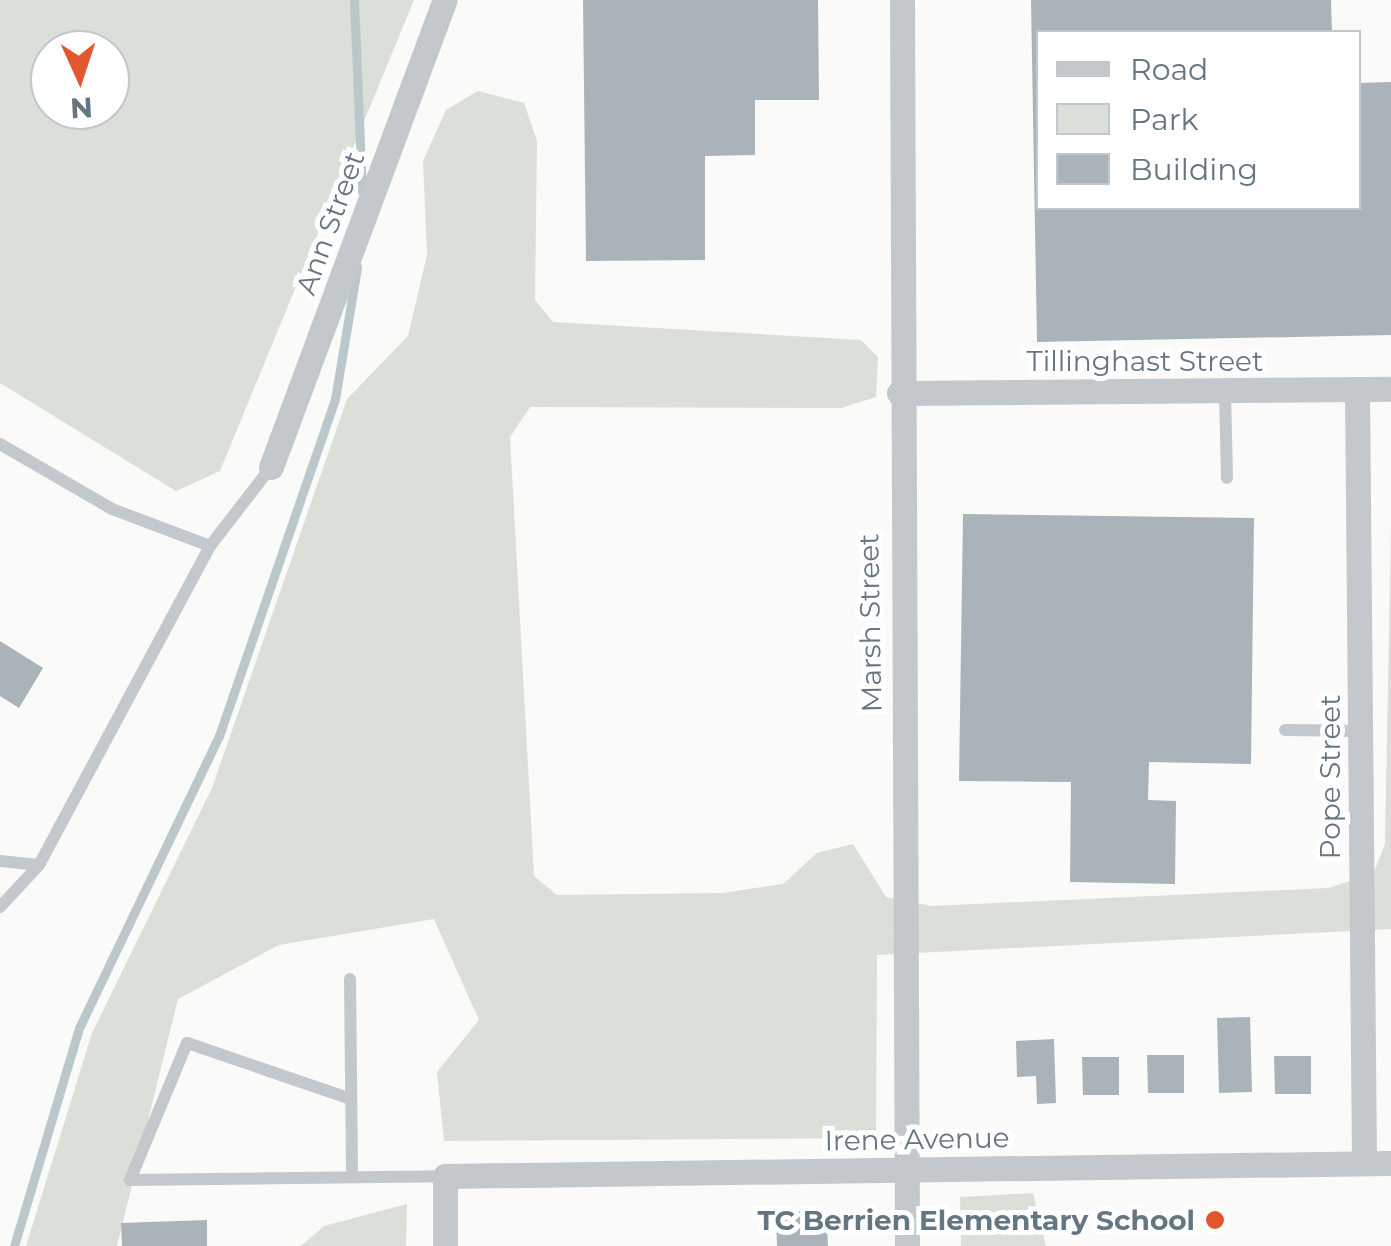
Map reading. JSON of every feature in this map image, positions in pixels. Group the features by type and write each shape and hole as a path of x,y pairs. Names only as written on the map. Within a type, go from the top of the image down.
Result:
{"street":[{"name":"Ann Street","path":"271,467 444,0"},
{"name":"Marsh Street","path":"902,0 899,393 907,1246"},
{"name":"Tillinghast Street","path":"899,393 1391,389"},
{"name":"Pope Street","path":"1357,390 1364,1163"},
{"name":"Irene Avenue","path":"445,1176 1391,1163"},
{"path":"445,1176 445,1246"}],"lane":[{"path":"1225,391 1227,478"},
{"path":"0,444 112,510 210,546"},
{"path":"0,907 39,864 210,546 271,467"},
{"path":"1285,730 1360,731"},
{"path":"0,861 39,864"},
{"path":"350,980 352,1178"},
{"path":"351,1100 187,1042 130,1180 445,1176"}],"green space":[{"path":"0,0 414,0 220,471 176,491 0,383"},
{"path":"478,91 524,103 537,141 535,300 553,322 861,340 878,357 876,397 841,408 530,407 510,437 534,876 557,895 722,893 783,884 817,853 853,844 886,897 932,906 1328,888 1373,874 1385,844 1391,524 1391,929 877,955 876,1138 444,1141 437,1072 479,1020 434,919 279,945 178,999 117,1246 26,1246 92,1033 212,788 347,399 408,336 427,255 423,161 446,110"},
{"path":"1033,1193 1046,1246 961,1246 960,1197"},
{"path":"407,1204 406,1246 301,1246 324,1226"}],"building":[{"path":"583,0 818,0 819,100 755,100 755,155 705,156 705,260 586,261"},
{"path":"1031,0 1331,0 1332,30 1036,30 1036,210 1361,210 1361,83 1391,82 1391,335 1037,342"},
{"path":"963,514 1254,518 1251,764 1149,762 1148,800 1176,801 1175,884 1070,882 1071,782 959,781"},
{"path":"0,641 43,668 19,708 0,696"},
{"path":"1250,1017 1252,1092 1219,1093 1217,1018"},
{"path":"1054,1039 1056,1103 1037,1104 1036,1076 1017,1077 1016,1041"},
{"path":"1147,1055 1184,1055 1184,1093 1148,1093"},
{"path":"1274,1056 1311,1056 1311,1094 1275,1094"},
{"path":"1082,1057 1119,1057 1119,1095 1083,1095"},
{"path":"826,1211 828,1246 777,1246 776,1212"},
{"path":"207,1220 207,1246 122,1246 121,1223"}],"waterway":[{"path":"354,0 362,192"},
{"path":"14,1246 79,1028 219,736 335,399 357,267"}],"place":[{"name":"TC Berrien Elementary School","path":"1215,1220"}]}
